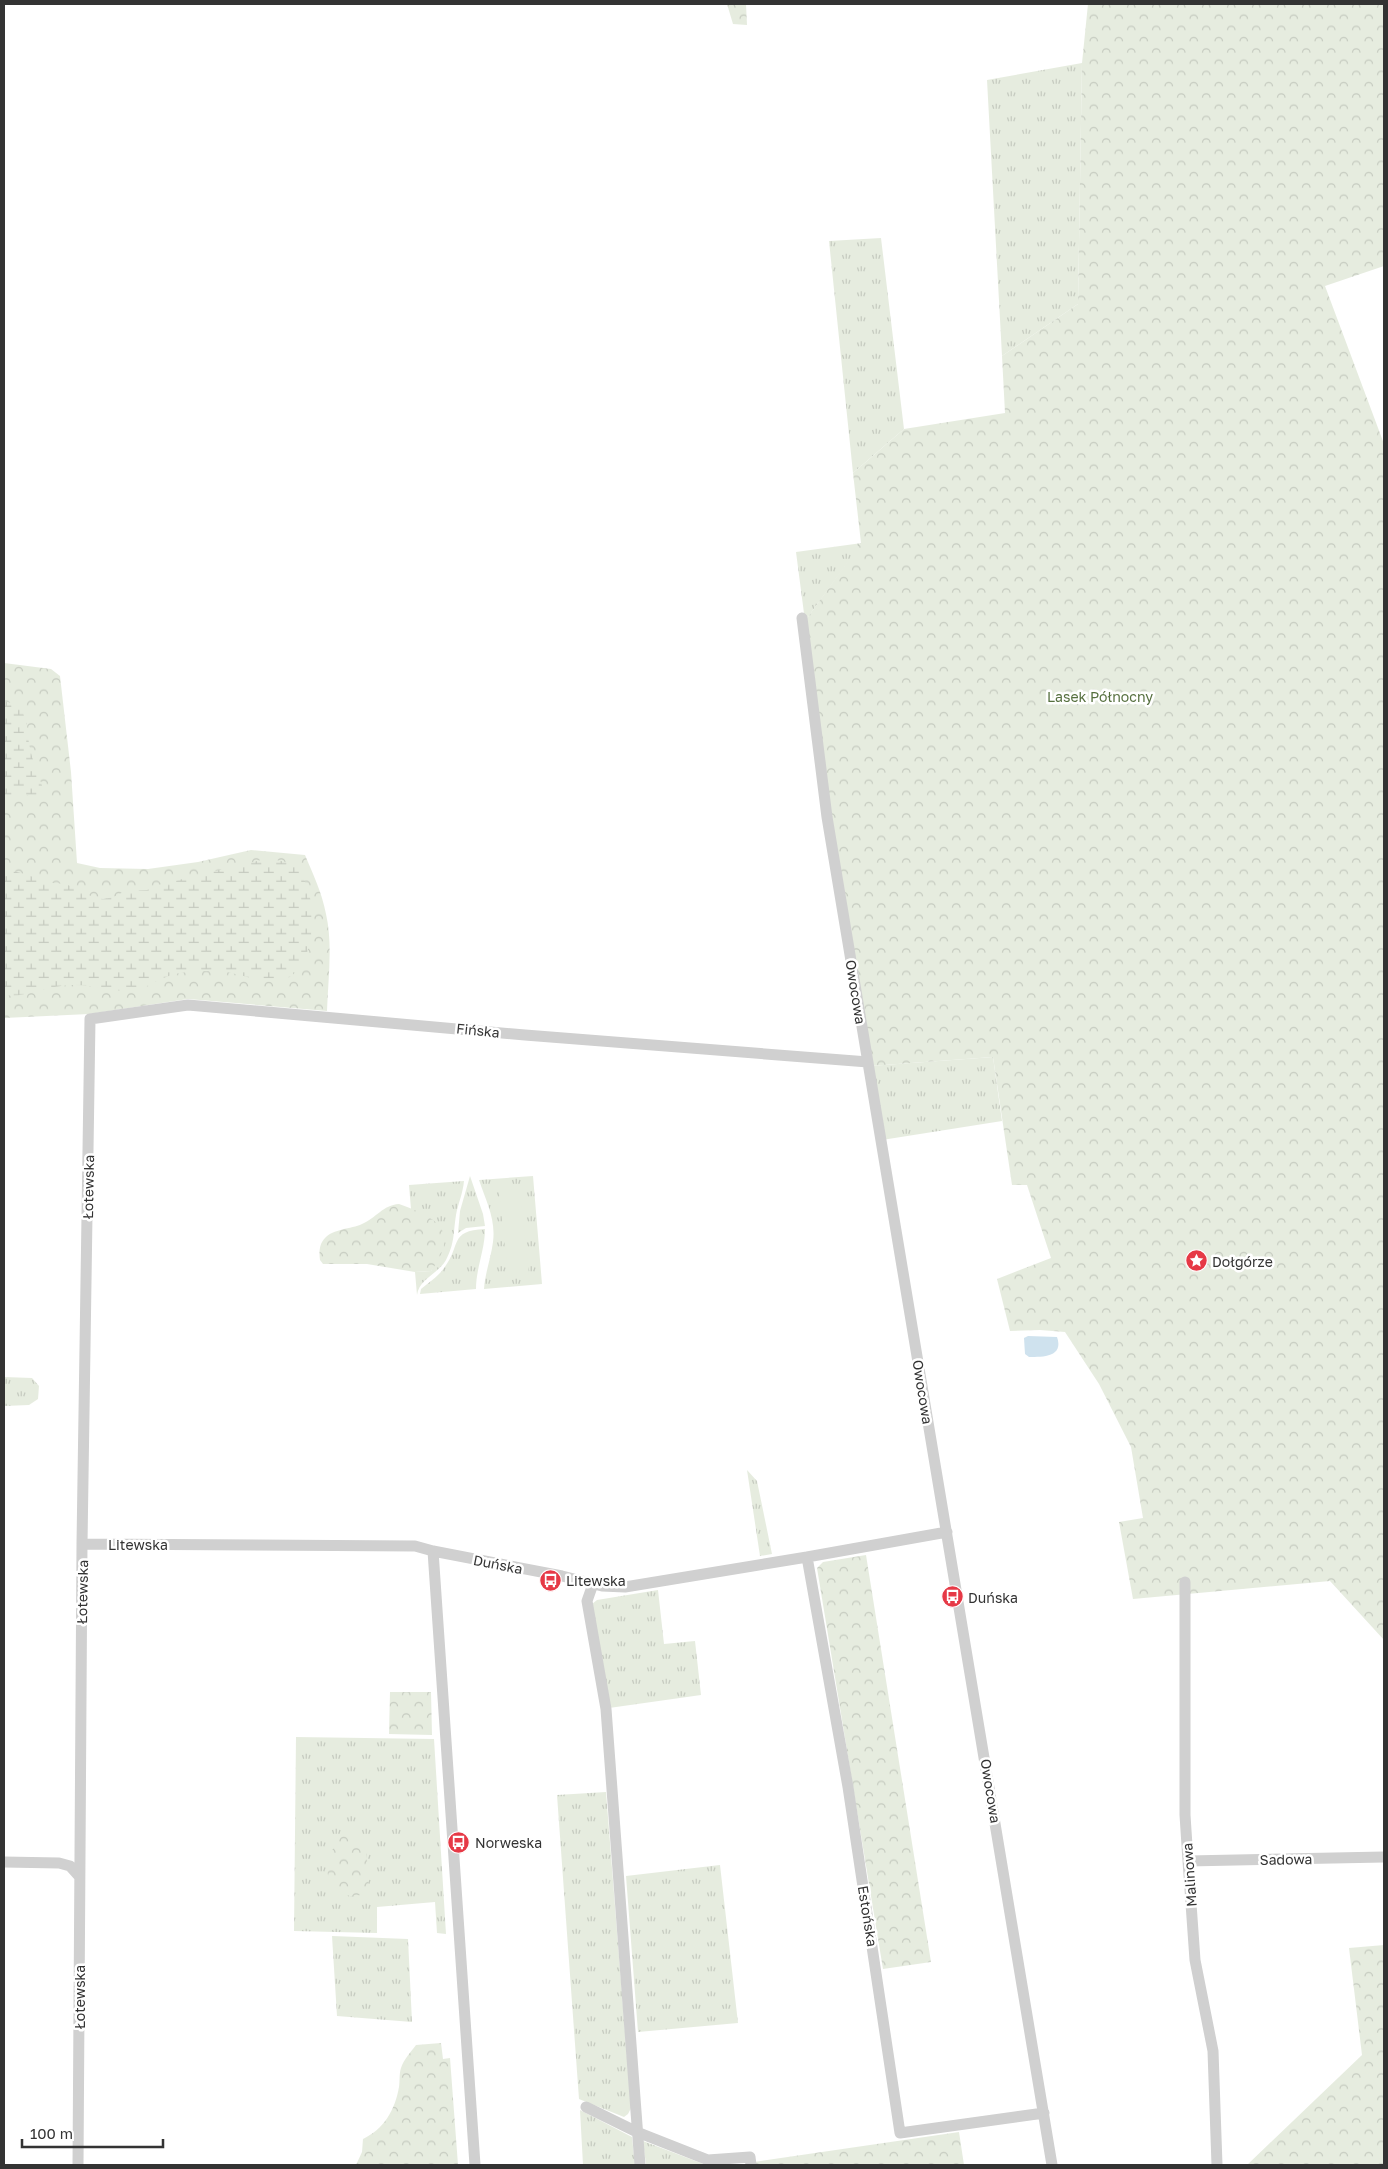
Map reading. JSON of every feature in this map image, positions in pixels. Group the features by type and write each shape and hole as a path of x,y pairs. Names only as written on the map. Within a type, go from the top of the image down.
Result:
{"street":[{"name":"Owocowa","path":"802,618 827,817 1052,2165"},
{"name":"Fińska","path":"90,1019 188,1004 868,1062"},
{"name":"Łotewska","path":"78,2165 82,1544 90,1019"},
{"name":"Duńska","path":"433,1551 613,1587 634,1586 807,1558 947,1532"},
{"name":"Litewska","path":"82,1544 416,1546 433,1551"},
{"path":"433,1551 475,2165"},
{"name":"Estońska","path":"807,1558 848,1787 900,2133 1044,2114"},
{"name":"Malinowa","path":"1185,1582 1185,1805 1188,1861 1195,1960 1213,2051 1217,2165"},
{"path":"593,1584 587,1602 606,1709 640,2165"},
{"name":"Sadowa","path":"1188,1861 1384,1857"},
{"path":"4,1862 70,1866 80,1876"},
{"path":"586,2107 637,2132 708,2160 750,2157 751,2165"}],"green space":[{"path":"727,4 746,4 747,25 733,24"},
{"name":"Lasek Północny","path":"1088,4 1384,4 1384,266 1325,286 1384,444 1384,1640 1330,1581 1133,1599 1119,1522 1143,1518 1131,1447 1099,1384 1065,1332 1040,1330 1010,1331 997,1279 1051,1258 1027,1185 1012,1185 993,1057 870,1066 822,752 805,621 861,543 853,473 904,429 1005,413 1002,356 1078,304 1082,63"},
{"path":"1082,63 1078,304 1002,356 987,80"},
{"path":"881,238 904,429 853,473 829,241"},
{"path":"862,543 805,621 796,552"},
{"path":"4,663 51,669 60,676 71,772 77,863 100,868 148,869 198,862 251,850 305,855 322,899 328,926 327,1011 188,999 89,1014 4,1018"},
{"path":"4,701 17,707 25,717 31,753 43,789 40,796 18,795 4,806"},
{"path":"265,859 284,861 294,866 302,877 312,907 310,942 305,958 297,971 286,979 270,981 223,971 197,971 172,975 131,992 70,985 26,994 4,995 4,869 53,883 66,884 95,898 103,899 114,897 125,891 147,890 158,885"},
{"path":"993,1057 1002,1121 882,1140 870,1066"},
{"path":"470,1176 483,1214 485,1226 466,1228 458,1233 460,1211"},
{"path":"533,1176 542,1284 484,1289 494,1234 490,1210 479,1180"},
{"path":"464,1181 449,1254 443,1265 421,1285 417,1295 415,1272 431,1271 441,1250 434,1221 411,1209 409,1185"},
{"path":"520,1189 529,1274 508,1276 499,1191"},
{"path":"399,1204 424,1215 441,1227 444,1235 444,1245 440,1257 431,1271 415,1272 367,1264 323,1264 320,1260 321,1246 323,1240 328,1235 358,1226 384,1209"},
{"path":"485,1229 476,1289 420,1294 421,1289 444,1268 461,1236 473,1230"},
{"path":"4,1377 32,1378 39,1386 38,1399 29,1405 4,1406"},
{"path":"747,1470 757,1481 772,1554 760,1556"},
{"path":"866,1555 931,1962 883,1969 817,1568 823,1562"},
{"path":"658,1590 664,1644 695,1641 701,1695 609,1708 592,1604 597,1600"},
{"path":"390,1692 431,1692 432,1735 389,1734"},
{"path":"296,1737 434,1739 446,1934 437,1933 435,1902 377,1907 377,1933 294,1931"},
{"path":"606,1792 631,2108 624,2117 579,2099 557,1795"},
{"path":"342,1835 351,1835 366,1843 369,1892 354,1897 332,1891 328,1874 329,1856"},
{"path":"720,1865 738,2023 638,2032 626,1876"},
{"path":"332,1936 408,1939 412,2022 337,2016"},
{"path":"1384,1945 1384,2165 1247,2165 1362,2055 1349,1948"},
{"path":"441,2043 443,2059 450,2058 458,2165 356,2165 362,2152 363,2139 383,2124 395,2103 401,2068 407,2056 416,2045"},
{"path":"580,2110 632,2137 635,2165 583,2165"},
{"path":"959,2132 964,2165 754,2165 754,2162"},
{"path":"643,2141 706,2165 646,2165"}],"water":[{"path":"1028,1336 1057,1337 1058,1349 1046,1356 1029,1357 1025,1354 1024,1338"}],"place":[{"name":"Dołgórze","path":"1196,1261"},
{"name":"Litewska","path":"550,1580"},
{"name":"Duńska","path":"952,1597"},
{"name":"Norweska","path":"459,1842"}]}
